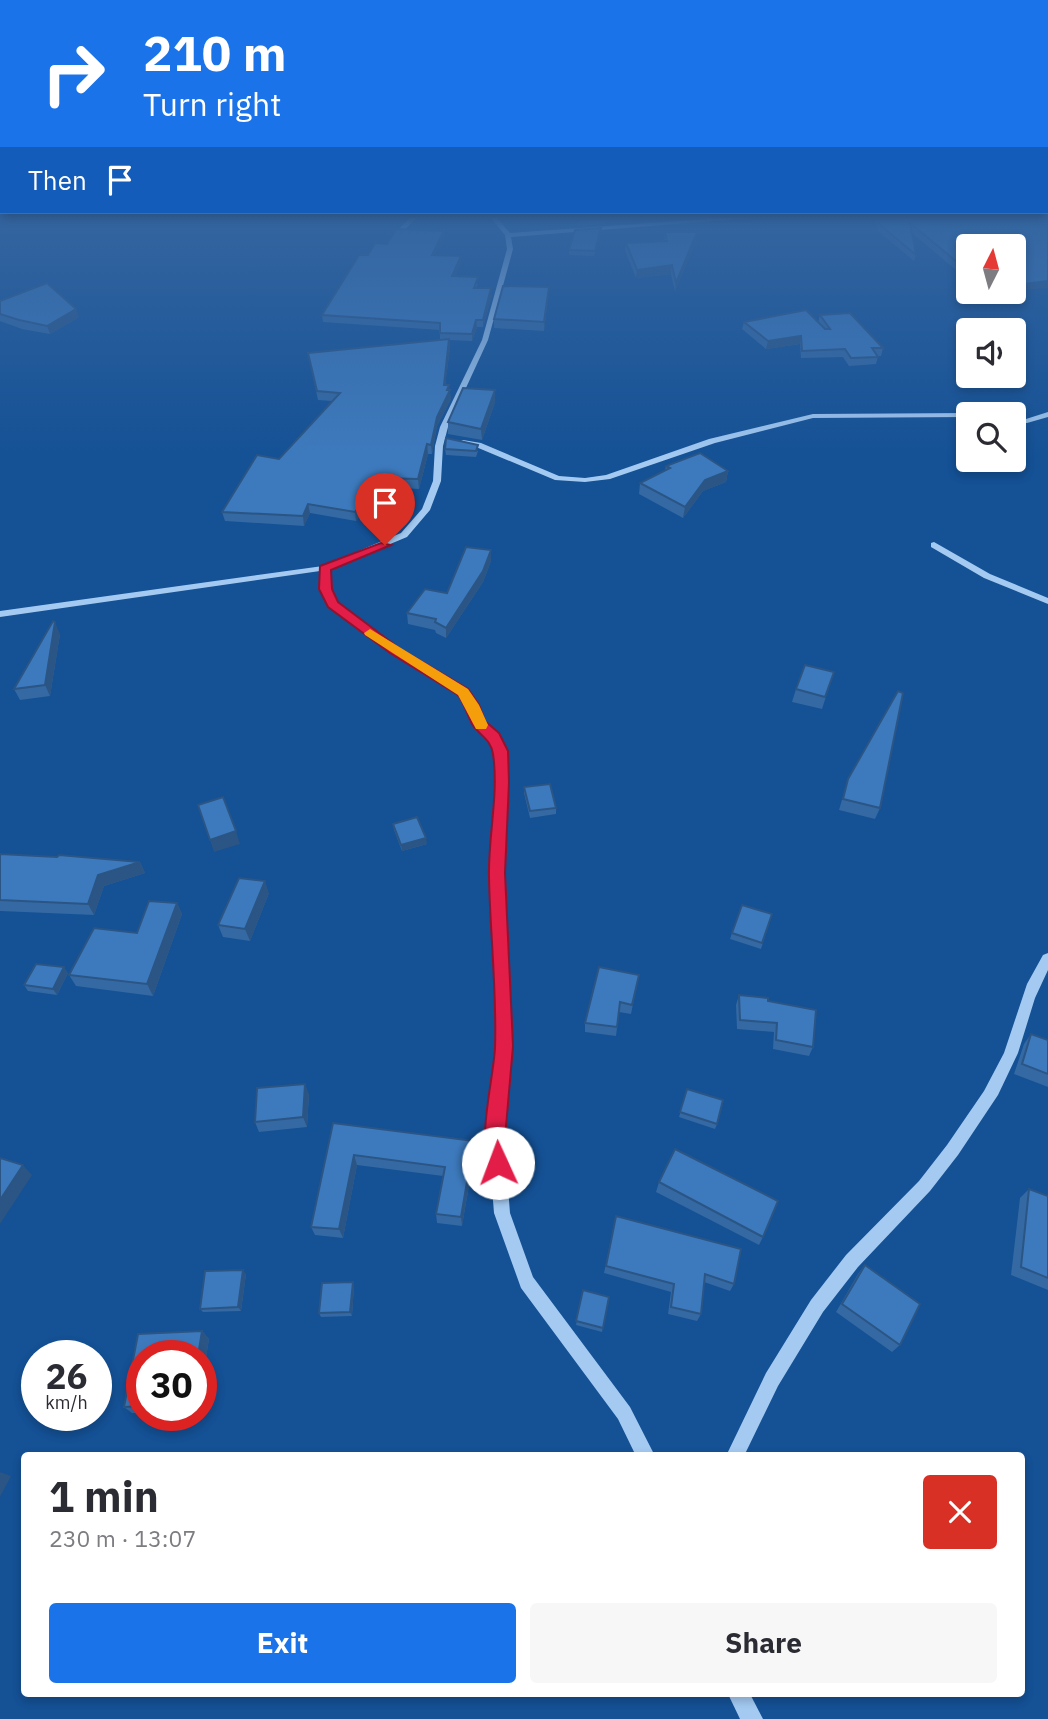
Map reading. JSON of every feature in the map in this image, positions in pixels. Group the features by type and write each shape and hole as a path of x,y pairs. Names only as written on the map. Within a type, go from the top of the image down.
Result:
{"street":[{"path":"0,614 324,568 404,535 426,510 437,481 439,446 447,421 485,340 496,298"},
{"path":"1026,421 1048,414"},
{"path":"442,438 478,445 558,478 585,480 607,477 712,441 813,416 956,415"},
{"path":"934,545 987,576 1048,601"},
{"path":"324,568 326,589 333,604 395,650 463,692 479,723 494,737 500,751 502,782 497,873 504,1046 496,1138 502,1213 527,1282 624,1413 644,1452"},
{"path":"737,1452 782,1361 814,1311 852,1260 905,1208 949,1154 980,1110 1006,1066 1021,1015 1039,971 1048,959"},
{"path":"740,1697 752,1719"}],"building":[{"path":"7,298 64,298 76,309 47,326 0,314 0,301"},
{"path":"332,298 488,298 483,320 476,320 472,334 440,333 440,323 322,315"},
{"path":"500,298 547,298 544,322 494,319"},
{"path":"806,310 825,329 830,329 820,315 850,313 883,348 872,348 878,357 851,358 845,349 802,351 801,336 768,341 744,322"},
{"path":"449,339 444,385 449,385 447,390 450,390 437,417 431,445 427,444 418,479 380,478 355,512 308,504 303,516 222,512 257,455 279,459 340,393 317,391 308,353"},
{"path":"463,388 495,390 481,429 448,422"},
{"path":"446,438 478,445 476,451 445,449"},
{"path":"700,453 728,471 705,480 685,507 640,483 670,468 666,466"},
{"path":"466,547 491,550 483,571 446,628 435,622 436,619 407,613 425,589 447,593"},
{"path":"53,621 55,622 45,685 14,689"},
{"path":"805,665 834,672 825,697 796,689"},
{"path":"898,691 903,693 880,808 843,799 848,779"},
{"path":"550,784 556,808 530,811 524,787"},
{"path":"223,797 236,831 210,840 198,805"},
{"path":"417,817 426,838 401,845 393,824"},
{"path":"0,854 59,855 140,862 98,875 88,904 0,900"},
{"path":"239,878 265,881 245,929 218,925"},
{"path":"149,901 177,903 147,984 69,975 94,928 137,933"},
{"path":"742,905 772,914 762,943 732,933"},
{"path":"36,964 64,967 53,989 24,985"},
{"path":"599,967 639,975 632,1005 620,1002 617,1027 585,1023"},
{"path":"739,995 768,998 768,1001 816,1010 813,1047 776,1040 777,1023 740,1020"},
{"path":"1031,1034 1048,1040 1048,1074 1022,1064"},
{"path":"305,1084 303,1117 255,1122 257,1088"},
{"path":"687,1089 723,1100 717,1124 680,1112"},
{"path":"333,1123 474,1141 461,1217 436,1214 445,1167 354,1155 339,1229 311,1227"},
{"path":"675,1149 778,1201 763,1237 659,1182"},
{"path":"0,1158 23,1165 0,1200"},
{"path":"1029,1189 1048,1196 1048,1278 1021,1267"},
{"path":"616,1216 741,1249 734,1284 705,1274 701,1314 671,1307 674,1284 606,1266"},
{"path":"865,1265 920,1304 900,1345 842,1304"},
{"path":"243,1270 238,1307 200,1309 205,1271"},
{"path":"353,1282 350,1312 319,1313 322,1283"},
{"path":"583,1290 609,1297 603,1328 576,1321"},
{"path":"202,1331 201,1340 137,1340 138,1334"}],"slow traffic":[{"path":"370,633 463,692 481,725"}],"route":[{"path":"385,545 324,568 326,589 333,604 395,650 463,692 479,723 494,737 500,751 502,782 497,873 504,1046 496,1138 498,1163"}]}
